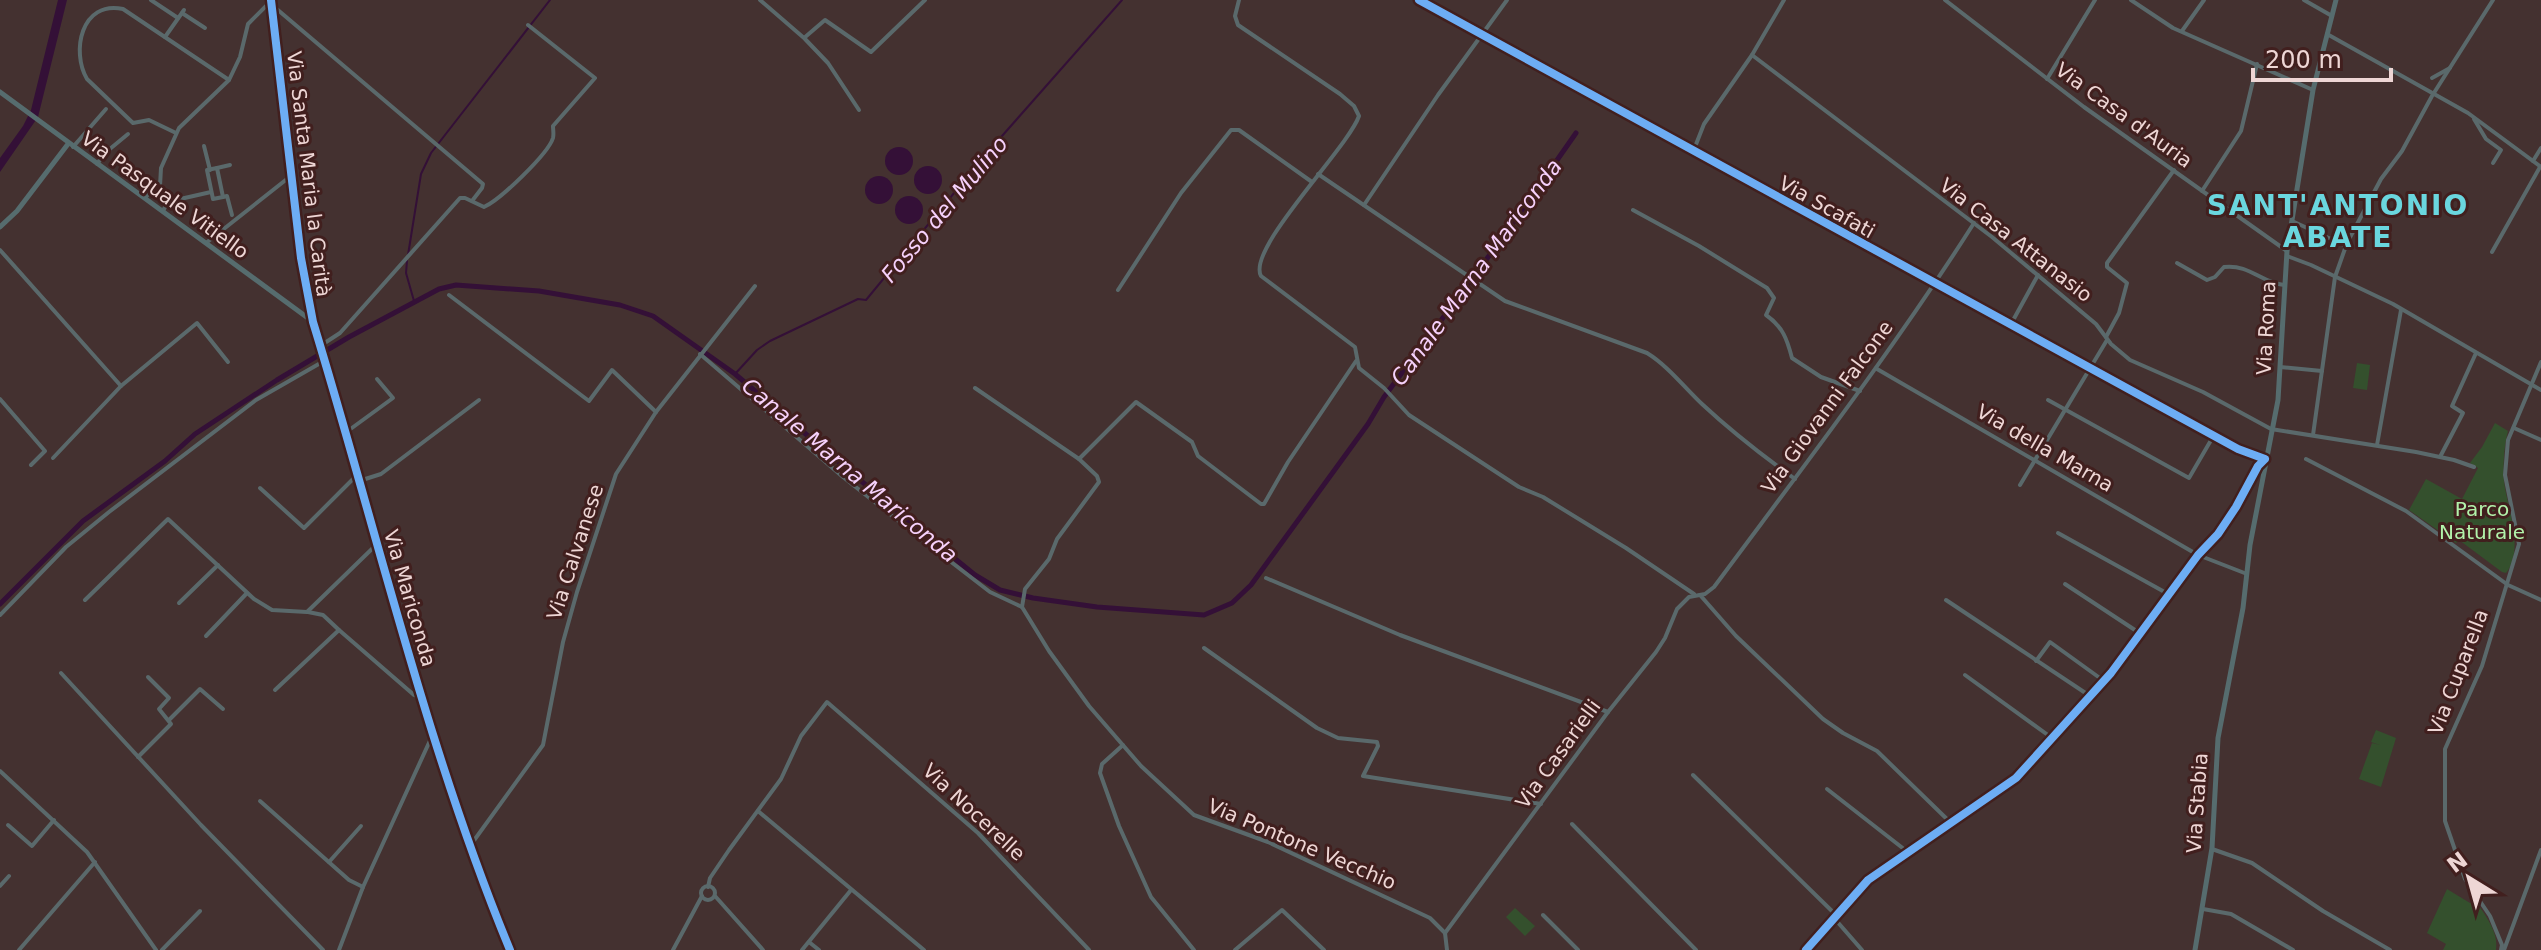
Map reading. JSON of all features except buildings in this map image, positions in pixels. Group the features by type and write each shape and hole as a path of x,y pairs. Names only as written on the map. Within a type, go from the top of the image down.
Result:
{"street":[{"path":"151,0 178,18"},
{"path":"760,0 828,63 859,110"},
{"path":"804,38 825,20 871,52 925,0"},
{"path":"1239,0 1235,16 1238,25 1340,94 1358,112 1357,122 1271,239 1258,272 1355,347 1359,368 1384,388 1409,415 1519,487 1543,497 1697,594 1823,719 1877,751 1951,823"},
{"name":"Via Scafati","path":"1419,0 2010,326 2238,449 2265,459"},
{"path":"1364,205 1507,0"},
{"path":"1693,152 1710,114 1752,55 1784,0"},
{"name":"Via Casa d'Auria","path":"1945,0 2047,79 2287,254 2401,309 2541,390"},
{"path":"2047,79 2095,0"},
{"path":"2131,0 2173,28 2313,90"},
{"path":"2182,31 2204,0"},
{"path":"2304,0 2332,16"},
{"name":"Via Roma","path":"2234,659 2265,459 2278,400 2284,285 2292,221 2313,90 2336,0"},
{"path":"2313,435 2335,277 2346,246 2381,179 2402,151 2493,0"},
{"path":"167,202 159,181 162,161 176,133 184,121 229,80 236,67 248,24 272,2 483,184 472,201"},
{"name":"Via Santa Maria la Carità","path":"272,2 305,284 322,353"},
{"path":"176,133 149,120 133,123 91,84 82,67 83,29 90,15 108,6 123,9 229,80"},
{"path":"165,37 183,11 205,28"},
{"path":"0,615 66,547 109,512 322,353 460,198 487,206 518,181 552,141 553,126 595,78 530,26"},
{"path":"2327,34 2474,117 2540,167 2492,252"},
{"name":"Via Casa Attanasio","path":"1752,55 1974,223 2096,324 2119,353 2147,369 2203,392 2271,429"},
{"path":"2202,191 2241,131 2257,64"},
{"path":"2432,78 2452,67"},
{"name":"Via Pasquale Vitiello","path":"0,92 313,322"},
{"path":"0,227 106,109"},
{"path":"2474,117 2486,139 2501,150 2493,163"},
{"path":"1118,290 1181,193 1231,130 1239,130 1312,182"},
{"path":"97,164 128,134"},
{"path":"204,146 210,170"},
{"path":"2533,161 2541,148"},
{"path":"230,165 207,170 213,199 227,196 232,215"},
{"path":"217,168 223,197"},
{"path":"2020,485 2091,369 2119,313 2127,283 2107,267 2107,263 2174,170"},
{"path":"1318,174 1505,301 1647,353 1660,361 1712,413 1795,479"},
{"path":"206,243 292,175"},
{"path":"145,198 159,181"},
{"path":"150,192 157,190 162,193"},
{"path":"167,202 212,192"},
{"path":"163,211 167,202"},
{"path":"1633,210 1767,288 1774,298 1766,315 1778,324 1787,337 1792,358 1821,377 1860,391"},
{"path":"2292,221 2346,246"},
{"name":"Via Giovanni Falcone","path":"1697,594 1714,587 1795,479 1877,369 1974,223"},
{"path":"0,250 121,386"},
{"path":"2177,263 2207,280 2215,277 2224,267 2238,266 2275,284 2284,285"},
{"path":"2010,326 2038,275"},
{"name":"Via Calvanese","path":"469,848 543,745 563,642 616,474 656,412 755,286"},
{"path":"449,295 589,401 612,370 656,412"},
{"path":"2377,445 2401,309"},
{"path":"53,458 121,386 197,323 228,362"},
{"name":"Via Mariconda","path":"322,353 433,734 469,848 510,950"},
{"path":"2440,457 2463,413 2452,406 2476,353"},
{"path":"700,354 843,477 942,555 990,592 1022,604 1025,589 1049,559 1057,539 1099,482 1097,476 1079,459 975,388"},
{"path":"1079,459 1136,402 1192,442 1198,456 1264,504 1288,462 1357,359"},
{"name":"Via Cuparella","path":"2502,950 2490,916 2465,879 2445,821 2445,749 2482,666 2519,544 2505,475 2508,440 2541,362"},
{"path":"2280,367 2322,371"},
{"name":"Via della Marna","path":"1877,369 2198,555 2247,574"},
{"path":"345,433 393,398 377,379"},
{"path":"0,399 45,451 31,465"},
{"path":"260,488 304,528 358,478 381,474 479,400"},
{"path":"2048,400 2189,478 2214,435"},
{"path":"2514,428 2541,440"},
{"path":"2271,429 2377,445 2474,467"},
{"path":"1806,950 1868,880 2016,778 2104,681 2141,634 2198,555 2224,525 2265,459"},
{"path":"2306,459 2406,511 2508,585 2541,600"},
{"path":"85,600 168,519 247,593 272,610 323,615 414,695 422,698"},
{"path":"2058,533 2170,595"},
{"path":"307,612 378,543"},
{"path":"179,603 218,565"},
{"path":"1266,578 1400,635 1608,712"},
{"path":"2065,584 2141,634"},
{"path":"206,636 247,593"},
{"name":"Via Casarielli","path":"1445,933 1661,645 1677,609 1697,594"},
{"path":"1946,600 2090,696"},
{"name":"Via Pontone Vecchio","path":"1022,604 1049,651 1089,706 1141,766 1194,815 1268,842 1430,918 1445,933"},
{"path":"275,690 339,630"},
{"path":"2036,661 2050,642 2104,681"},
{"path":"1204,648 1317,728 1338,738 1377,742 1378,746 1363,776 1541,804"},
{"name":"Via Stabia","path":"2195,950 2212,848 2218,738 2234,659"},
{"path":"61,673 323,950"},
{"path":"1965,675 2052,738"},
{"path":"138,757 171,724 159,709 169,698 148,677"},
{"path":"169,720 200,689 223,709"},
{"name":"Via Nocerelle","path":"758,811 781,779 801,736 825,704 831,704 978,833 1089,950"},
{"path":"339,950 363,887 433,734"},
{"path":"1123,745 1102,764 1100,773 1119,826 1151,897 1194,950"},
{"path":"0,771 95,862 156,950"},
{"path":"1693,775 1835,917 1862,950"},
{"path":"1827,789 1909,853"},
{"path":"260,801 349,880 363,887"},
{"path":"673,950 710,878 758,811 924,950"},
{"path":"8,825 32,846 54,820"},
{"path":"1572,824 1696,950"},
{"path":"329,862 361,826"},
{"path":"2212,848 2252,863 2323,911 2390,950"},
{"path":"2502,950 2541,853"},
{"path":"19,950 95,862"},
{"path":"0,886 9,876"},
{"path":"708,887 714,889 715,896 763,950"},
{"path":"802,950 851,890"},
{"path":"702,896 710,900 715,896"},
{"path":"2203,909 2231,914 2293,950"},
{"path":"1235,950 1282,910 1324,950"},
{"path":"162,950 200,911"},
{"path":"1543,915 1578,950"},
{"path":"1445,933 1447,950"},
{"path":"809,942 819,950"}],"green space":[{"path":"2357,363 2370,365 2367,390 2353,388"},
{"name":"Parco Naturale","path":"2495,423 2508,431 2504,481 2515,540 2506,573 2409,510 2426,479 2462,499 2478,468 2470,463"},
{"path":"2376,730 2396,738 2381,787 2359,779 2372,743 2380,745 2371,742"},
{"path":"2447,889 2470,903 2475,900 2493,930 2496,950 2443,950 2446,944 2427,933"},
{"path":"1515,908 1535,926 1525,936 1506,917"}],"shaded area":[{"path":"58,0 67,0 38,117 0,172 0,158 31,110"},
{"path":"899,147 909,151 913,161 909,171 899,175 889,171 885,161 889,151"},
{"path":"928,166 938,170 942,180 938,190 928,194 918,190 914,180 918,170"},
{"path":"879,176 889,180 893,190 889,200 879,204 869,200 865,190 869,180"},
{"path":"909,196 919,200 923,210 919,220 909,224 899,220 895,210 899,200"}],"waterway":[{"path":"408,255 421,174 431,153 550,0"},
{"name":"Fosso del Mulino","path":"735,374 770,341 858,299 866,300 987,153 1122,0"},
{"name":"Canale Marna Mariconda","path":"0,604 83,521 165,461 195,434 349,337 439,289 456,285 539,291 620,305 653,316 735,374 906,519 975,575 1000,590 1097,607 1204,615 1232,603 1251,585 1576,133"},
{"path":"407,261 406,273 414,301"}],"cycle path":[{"path":"271,0 301,258 313,322 428,717 480,873 510,950"},
{"path":"1419,0 2238,449 2265,459 2218,534 2198,555 2111,673 2016,778 1868,880 1806,950"}],"district":[{"name":"SANT'ANTONIO ABATE","path":"2338,221"}]}
